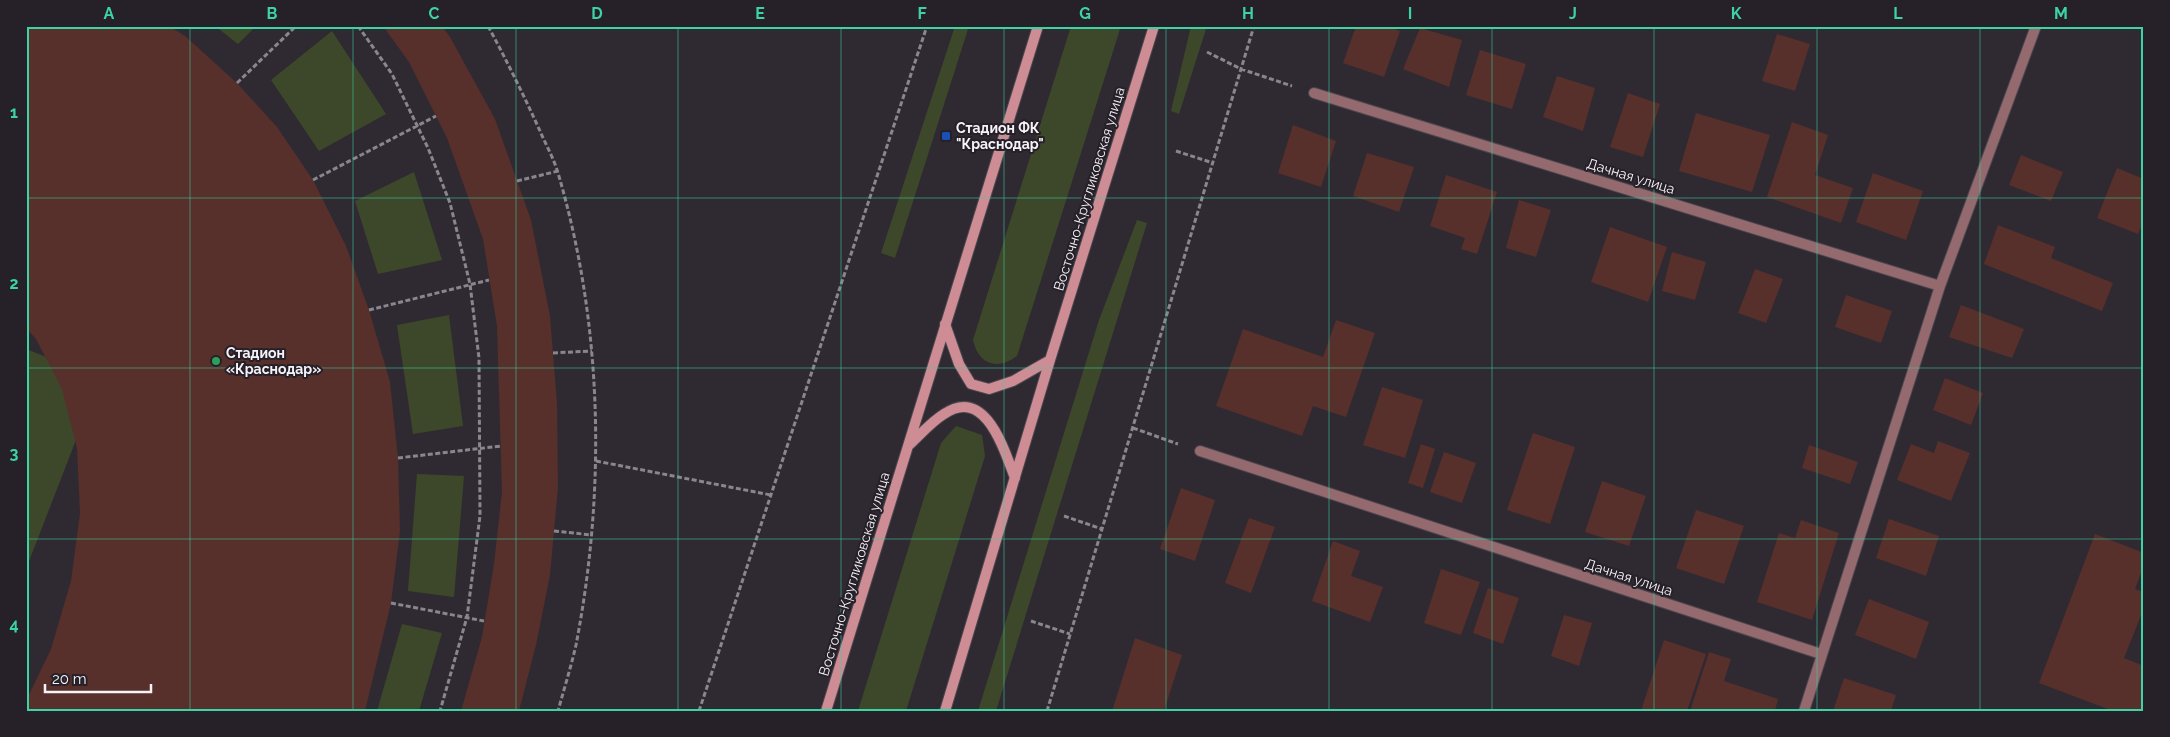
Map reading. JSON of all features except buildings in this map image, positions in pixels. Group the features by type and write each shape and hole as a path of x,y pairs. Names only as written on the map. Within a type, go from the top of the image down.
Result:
{"main road":[{"name":"Восточно-Кругликовская улица","path":"826,711 1038,26"},
{"name":"Восточно-Кругликовская улица","path":"945,711 1050,360 1154,26"},
{"path":"945,324 959,364 971,384 990,389 1012,381 1050,360"},
{"path":"908,446 945,413 964,407 981,412 996,432 1015,478"}],"street":[{"path":"1804,711 1940,286 2036,26"},
{"name":"Дачная улица","path":"1314,93 1940,286"},
{"name":"Дачная улица","path":"1200,452 1821,654"}],"path":[{"path":"237,82 296,26"},
{"path":"358,26 392,74 418,125 450,203 470,284 478,358 480,516 467,617 440,711"},
{"path":"488,26 517,79 558,172 583,277 592,351 596,461 592,535 576,646 558,711"},
{"path":"699,711 927,26"},
{"path":"1047,711 1254,26"},
{"path":"1207,52 1241,69 1314,93"},
{"path":"312,180 436,116"},
{"path":"1176,151 1213,163"},
{"path":"517,181 558,172"},
{"path":"369,310 489,280"},
{"path":"553,353 592,351"},
{"path":"1133,428 1200,452"},
{"path":"398,458 501,446"},
{"path":"596,461 771,495"},
{"path":"1064,516 1102,529"},
{"path":"554,531 592,535"},
{"path":"391,603 484,621"},
{"path":"1031,621 1070,634"}],"green space":[{"path":"215,26 256,26 238,44"},
{"path":"955,26 969,26 895,258 881,253"},
{"path":"1071,26 1121,26 1017,356 1010,361 1002,363 989,363 979,355 973,340"},
{"path":"1191,26 1207,26 1179,114 1171,111"},
{"path":"332,31 386,114 319,151 271,80"},
{"path":"414,172 442,260 378,274 355,201"},
{"path":"1137,220 1147,223 996,711 978,711 1099,320"},
{"path":"449,315 463,426 413,434 397,325"},
{"path":"26,349 100,378 26,569"},
{"path":"956,426 982,435 985,456 906,711 858,711 941,443"},
{"path":"417,474 464,476 454,597 408,591"},
{"path":"402,624 442,633 419,711 377,711"}],"place":[{"name":"Стадион ФК \"Краснодар\"","path":"946,136"},
{"name":"Стадион «Краснодар»","path":"216,361"}]}
